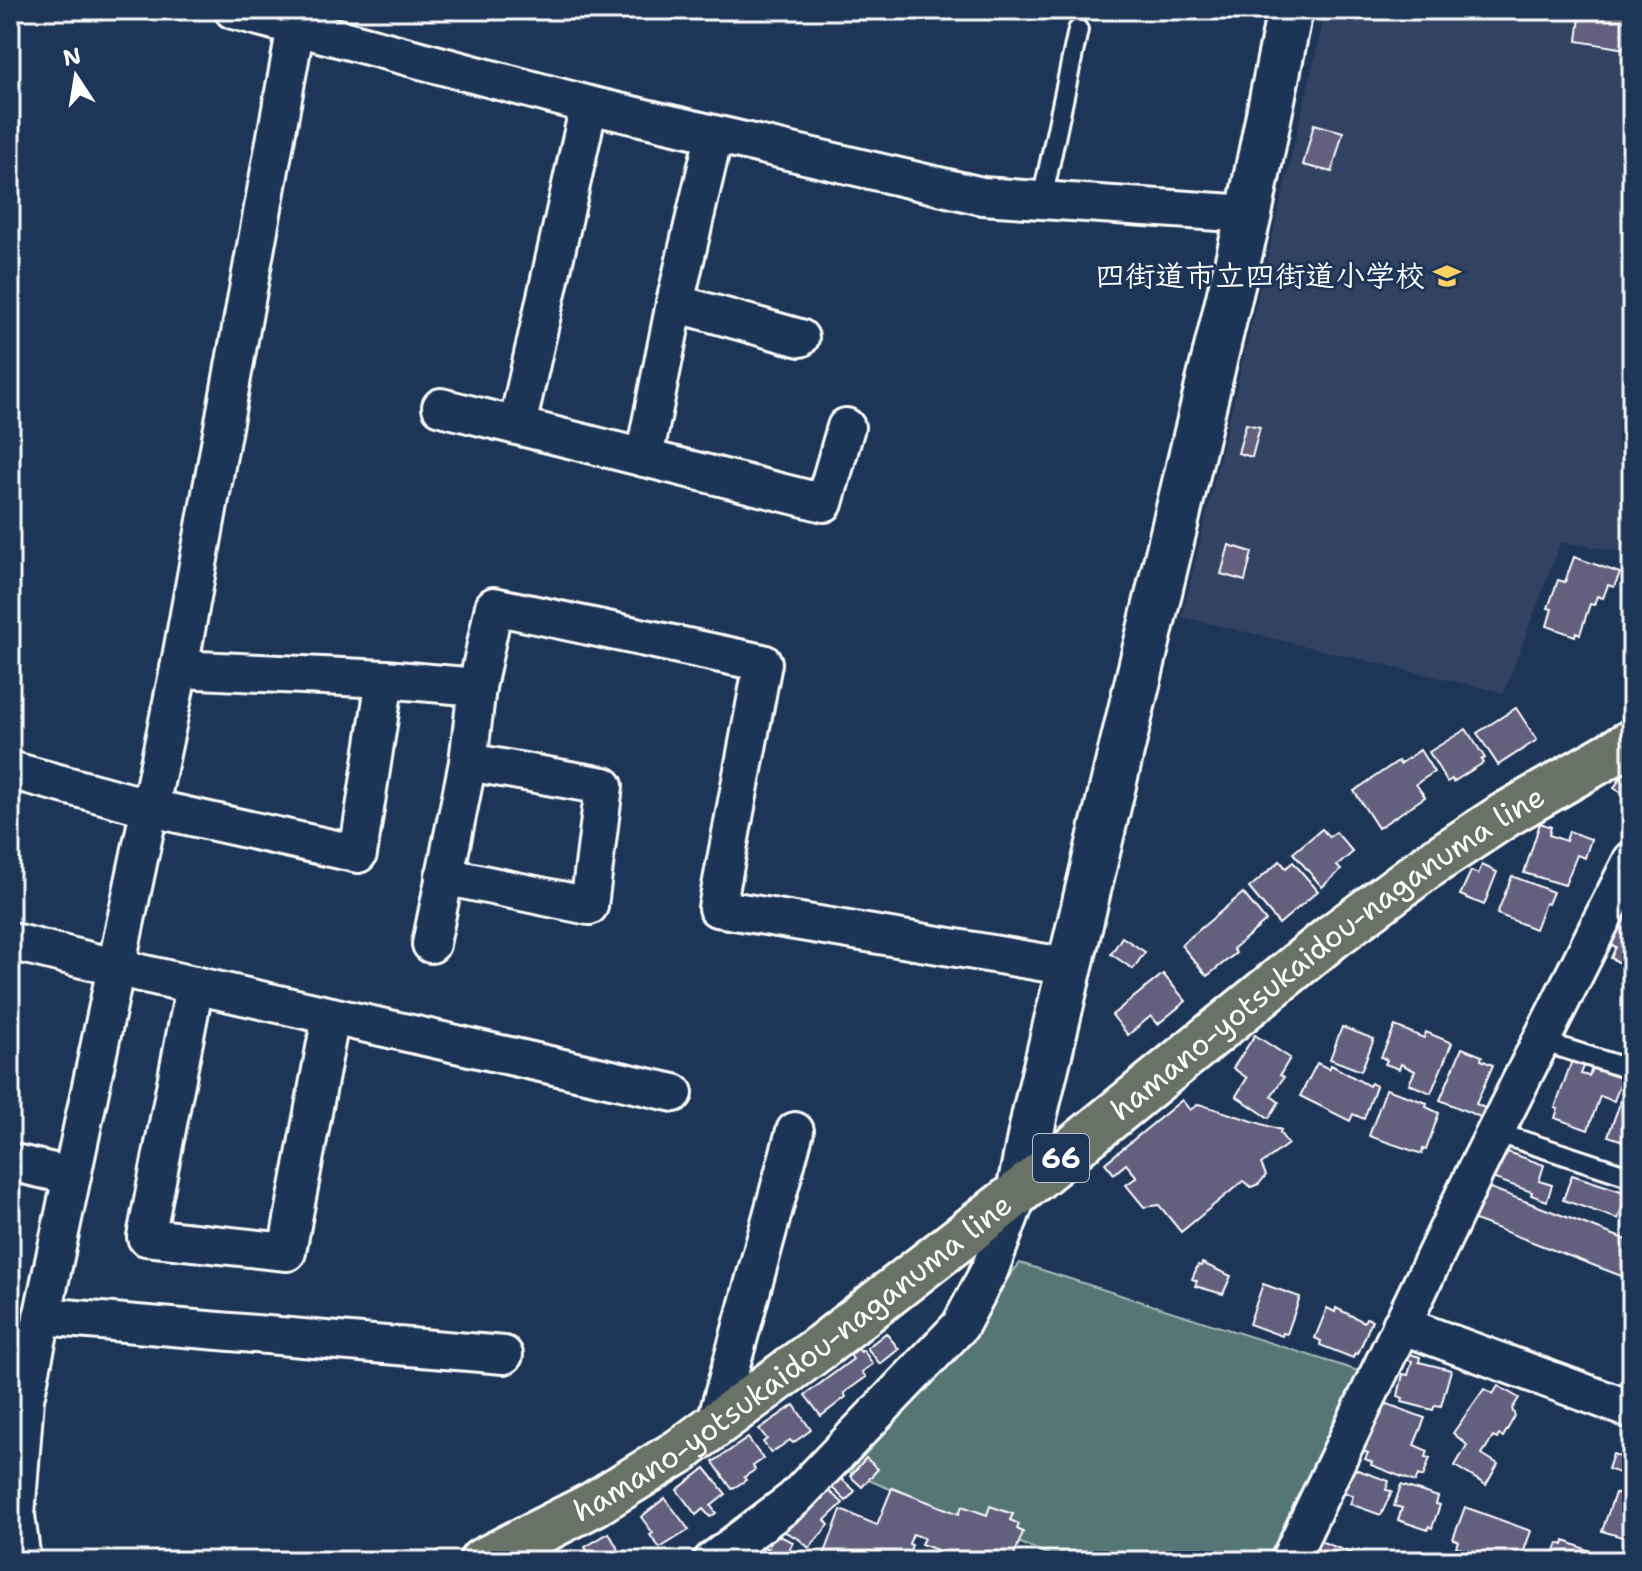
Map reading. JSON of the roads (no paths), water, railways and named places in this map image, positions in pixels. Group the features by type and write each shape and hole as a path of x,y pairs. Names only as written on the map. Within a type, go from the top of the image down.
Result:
{"main road":[{"name":"hamano-yotsukaidou-naganuma line","path":"482,1561 594,1504 680,1451 822,1346 1019,1192 1332,937 1426,867 1505,815 1632,742"}],"street":[{"path":"233,10 298,18 589,105 982,196 1249,214"},
{"path":"712,1561 794,1499 960,1326 990,1269 1019,1192 1035,1113 1249,214 1285,11"},
{"path":"22,1561 16,1515 24,1413 114,967 179,669 298,18"},
{"path":"517,426 589,105"},
{"path":"644,458 675,303 714,136"},
{"path":"675,303 800,338"},
{"path":"441,407 824,503 846,427"},
{"path":"431,944 468,762 477,687 494,606 763,663 717,908 1070,967"},
{"path":"179,669 385,679 477,687"},
{"path":"10,742 18,773 151,808 358,854 385,679"},
{"path":"444,876 589,906 604,786 468,762"},
{"path":"1289,1561 1495,1132 1632,860"},
{"path":"10,941 674,1093"},
{"path":"195,985 146,1237 287,1252 331,1016"},
{"path":"715,1425 795,1131"},
{"path":"10,1162 71,1176"},
{"path":"42,1316 504,1355"},
{"path":"1401,1325 1632,1410"}],"lane":[{"path":"1042,200 1078,30"},
{"path":"1541,1041 1632,1070"},
{"path":"1495,1132 1632,1177"}],"place":[{"name":"四街道市立四街道小学校","path":"1447,276"}]}
